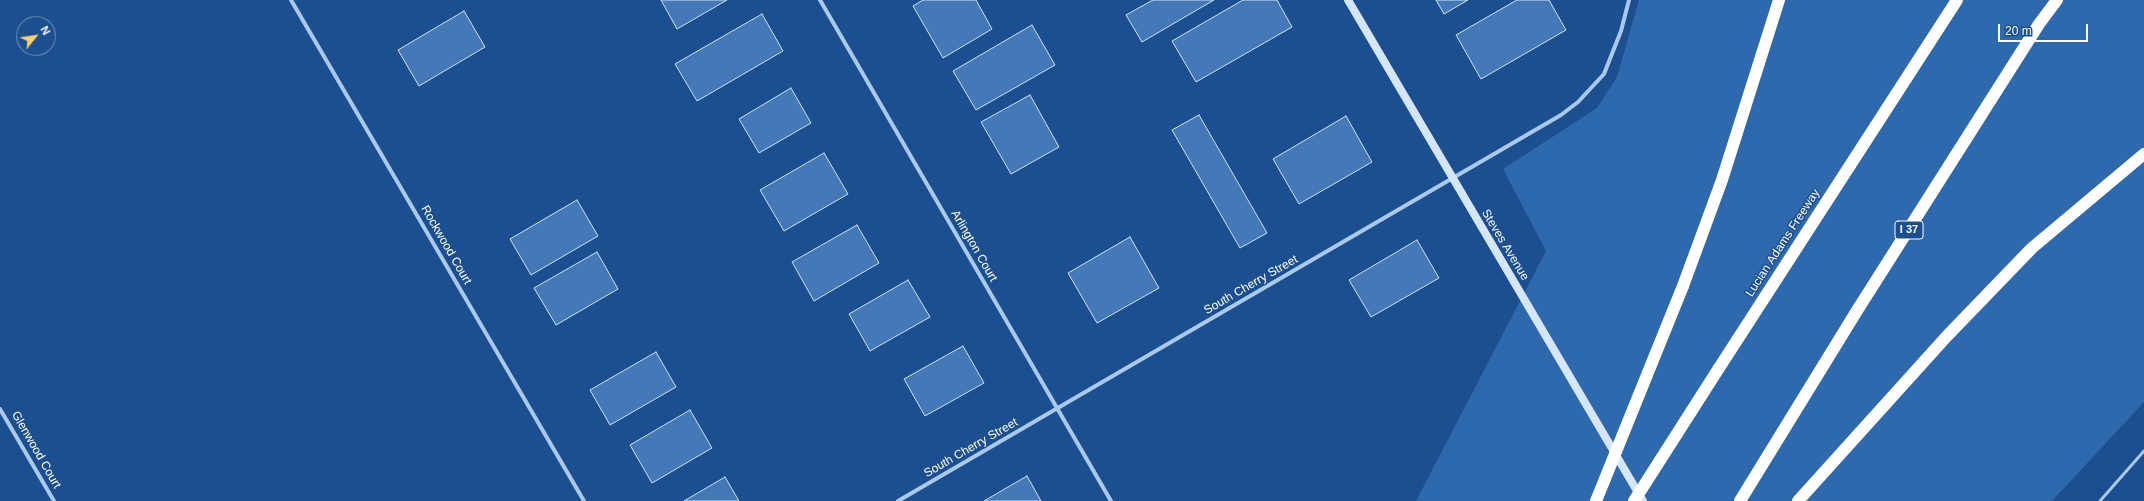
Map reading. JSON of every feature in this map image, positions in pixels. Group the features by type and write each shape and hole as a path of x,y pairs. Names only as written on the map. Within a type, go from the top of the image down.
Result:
{"highway":[{"path":"1596,501 1683,286 1722,180 1779,0"},
{"name":"Lucian Adams Freeway","path":"1634,501 1957,0"},
{"name":"I 37","path":"1740,501 1858,309 2039,24 2057,0"},
{"path":"1798,501 1947,336 2032,248 2144,154"}],"street":[{"name":"Rockwood Court","path":"291,0 584,501"},
{"name":"Arlington Court","path":"820,0 1111,501"},
{"name":"Steves Avenue","path":"1348,0 1452,179 1643,501"},
{"name":"South Cherry Street","path":"898,501 1561,115 1578,102 1604,74 1621,30 1629,0"},
{"name":"Glenwood Court","path":"0,408 54,501"}],"lane":[{"path":"2100,501 2143,454"}],"shaded area":[{"path":"1639,0 2144,0 2144,402 2052,501 1416,501 1546,251 1503,169 1597,108 1617,77"}],"building":[{"path":"661,0 727,0 677,29"},
{"path":"923,0 976,0 992,29 943,58 913,6"},
{"path":"1153,0 1214,0 1142,42 1126,15"},
{"path":"1243,0 1277,0 1292,27 1196,82 1172,41"},
{"path":"1436,0 1468,0 1444,14"},
{"path":"1517,0 1549,0 1566,30 1481,79 1456,35"},
{"path":"464,11 485,47 419,86 398,50"},
{"path":"762,14 783,51 697,101 675,64"},
{"path":"1032,25 1055,65 976,110 953,71"},
{"path":"791,88 811,123 759,153 739,119"},
{"path":"1030,95 1059,147 1011,174 981,122"},
{"path":"1199,115 1267,233 1240,248 1172,130"},
{"path":"1346,116 1372,162 1299,204 1273,159"},
{"path":"824,153 848,194 784,231 760,190"},
{"path":"577,200 598,236 531,275 510,239"},
{"path":"857,225 879,263 814,301 792,262"},
{"path":"1130,237 1159,288 1097,323 1068,273"},
{"path":"1417,240 1439,278 1371,317 1349,280"},
{"path":"597,252 618,289 556,325 534,288"},
{"path":"908,280 930,317 870,351 849,314"},
{"path":"963,346 984,383 925,416 904,379"},
{"path":"656,352 676,387 610,425 590,390"},
{"path":"690,410 712,448 652,483 630,445"},
{"path":"1027,476 1041,501 984,501"},
{"path":"725,477 739,501 684,501"}]}
